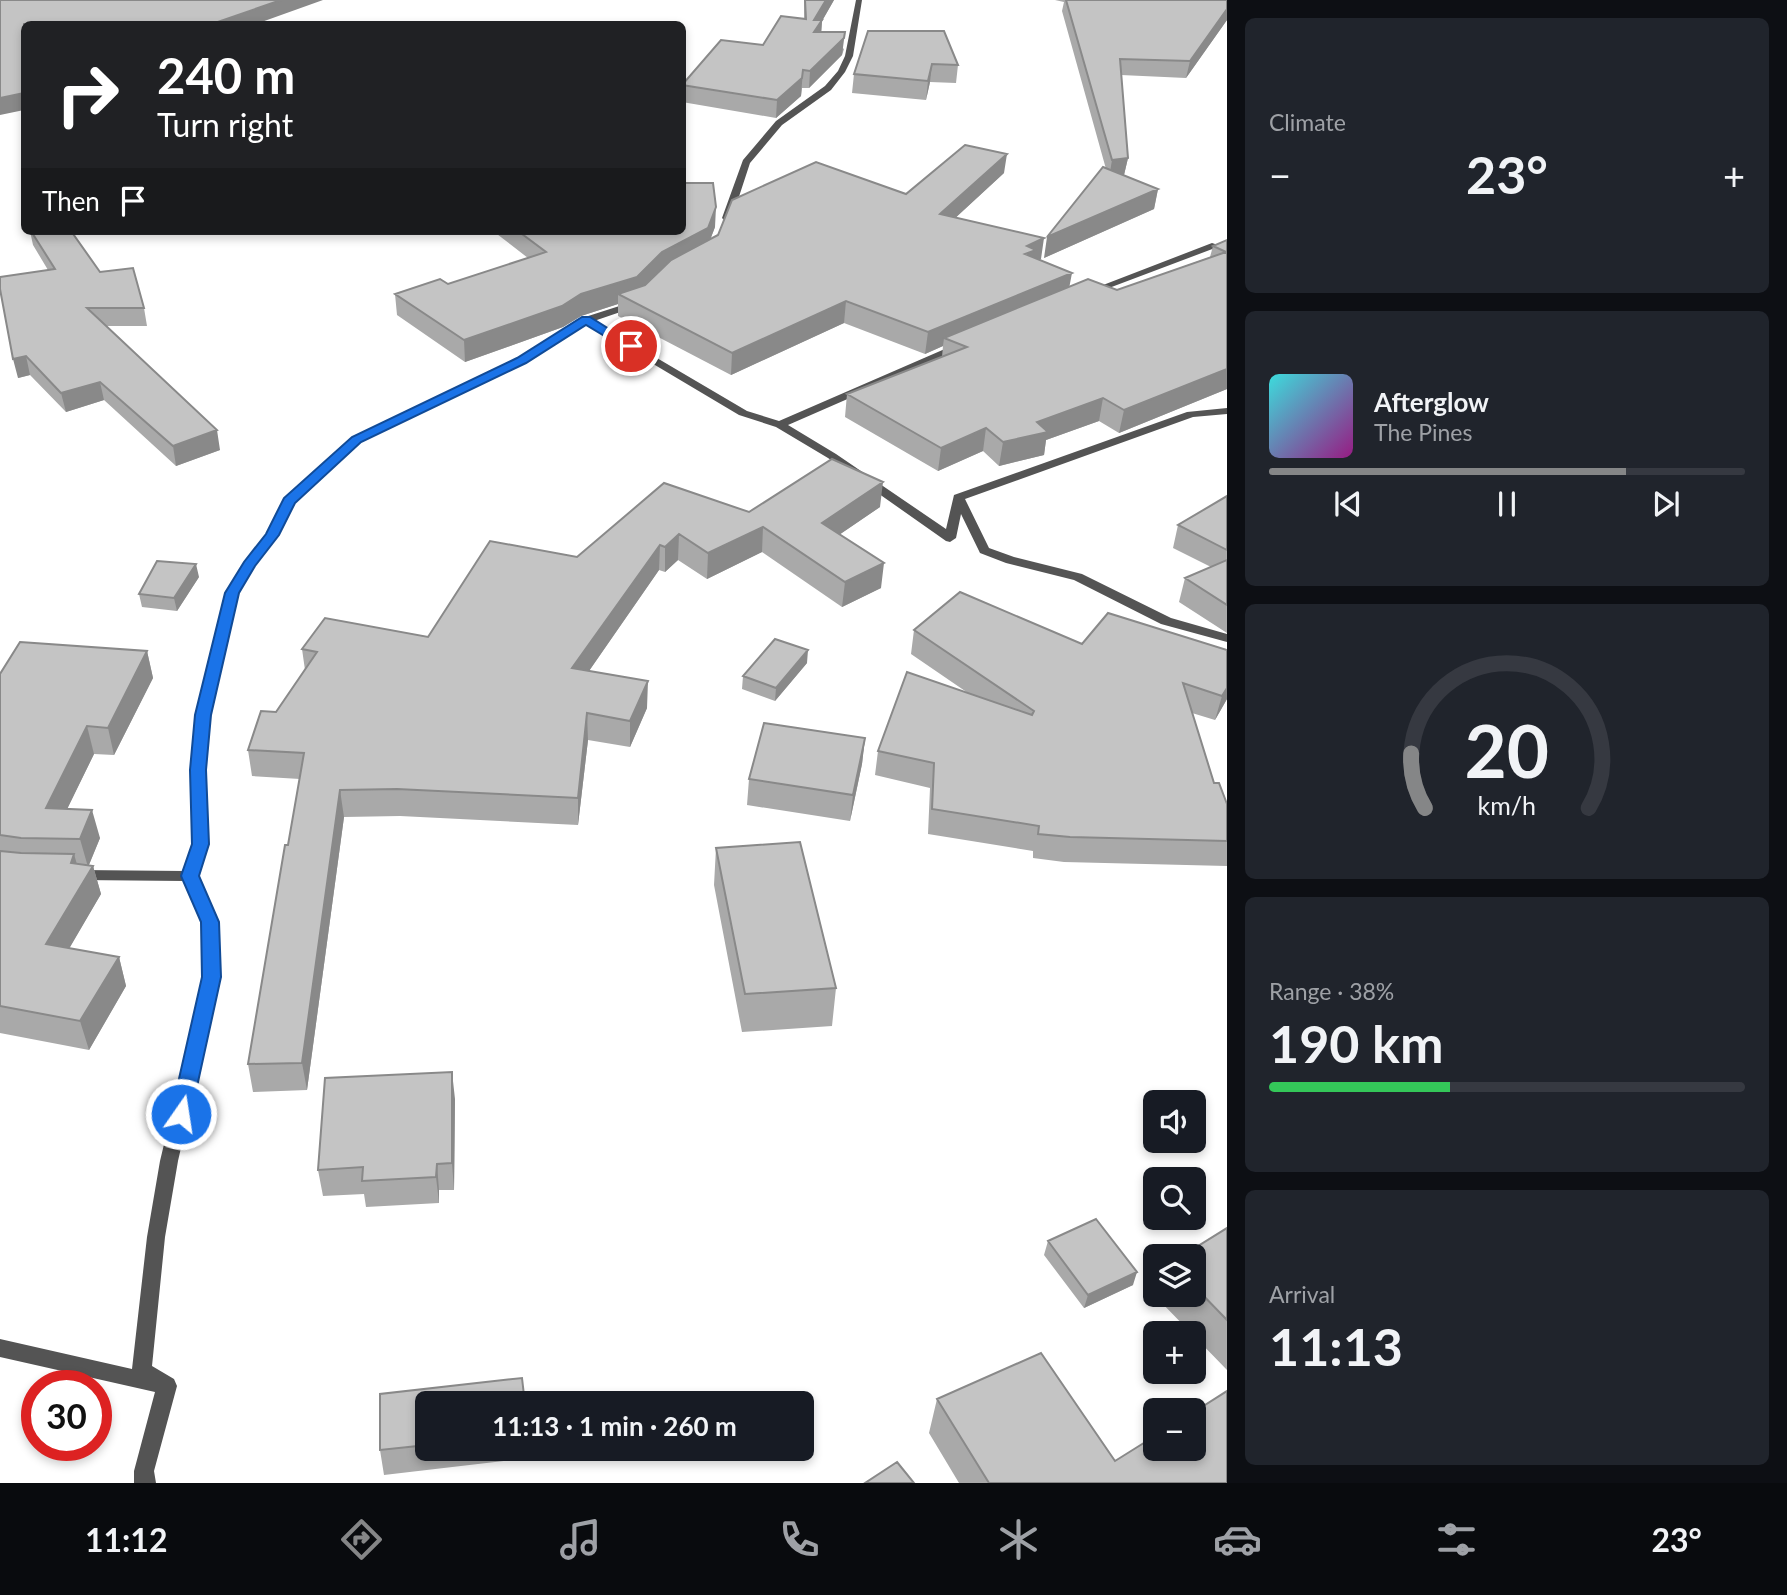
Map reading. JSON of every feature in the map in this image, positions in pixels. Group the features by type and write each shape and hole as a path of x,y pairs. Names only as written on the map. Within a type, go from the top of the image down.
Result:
{"street":[{"path":"724,225 746,162 779,123 828,88 841,72 849,56 859,0"},
{"path":"1085,294 1212,246"},
{"path":"167,1386 142,1370 153,1264 169,1161 212,977 210,922 190,876 201,844 198,770 203,715 232,593 249,565 273,535 289,501 357,439 522,360 586,320 641,302 647,296"},
{"path":"586,320 743,413 780,425 832,456 950,538 958,497"},
{"path":"780,425 971,341"},
{"path":"958,497 1191,414 1227,411"},
{"path":"958,497 984,550 1010,560 1078,577 1166,621 1227,638"},
{"path":"69,875 190,876"},
{"path":"0,1348 167,1386"},
{"path":"145,1483 144,1471 167,1386"}],"building":[{"path":"0,0 281,0 221,21 21,21 21,94 0,98"},
{"path":"805,0 826,0 814,20 822,20 814,32 845,32 844,38 810,71 803,70 802,78 777,100 686,86 686,80 721,40 763,45 781,16 806,19"},
{"path":"1066,0 1227,0 1227,9 1190,61 1120,59 1128,158 1112,160"},
{"path":"868,31 944,31 958,65 932,64 928,81 854,74"},
{"path":"965,145 1007,154 940,214 1044,238 1027,246 1036,250 1025,254 1072,273 928,332 846,301 732,353 618,294 645,285 671,260 718,235 732,200 816,162 906,194"},
{"path":"1103,167 1158,189 1047,237"},
{"path":"686,183 713,183 716,207 708,228 662,252 637,277 581,294 562,306 464,340 395,294 440,279 448,284 546,252 523,235 686,235"},
{"path":"34,235 74,235 100,272 133,268 144,308 87,308 217,430 173,446 100,382 61,393 26,356 13,359 0,277 55,269"},
{"path":"1227,240 1227,369 1124,410 1103,398 1037,422 1048,432 1003,442 986,428 941,448 847,394 967,347 944,338 1088,279 1117,290 1226,252 1213,246"},
{"path":"832,459 883,482 822,523 884,563 845,582 763,527 708,553 679,534 665,547 660,545 572,668 648,681 630,721 587,713 578,798 397,789 340,790 302,1063 248,1064 285,845 288,845 304,753 248,750 261,711 276,712 317,652 302,649 325,618 428,637 490,541 577,557 664,483 749,512"},
{"path":"1227,496 1227,550 1178,525"},
{"path":"1227,560 1227,605 1185,578"},
{"path":"157,561 196,564 174,598 139,594"},
{"path":"960,592 1082,644 1108,613 1227,650 1227,688 1222,696 1183,683 1214,783 1219,783 1227,804 1227,841 1038,834 1039,826 932,809 934,763 878,751 907,672 1032,715 1034,711 914,630"},
{"path":"775,639 808,650 776,688 743,676"},
{"path":"20,642 147,651 108,728 87,726 46,808 92,810 80,839 0,835 0,674"},
{"path":"764,723 865,738 853,795 749,779"},
{"path":"800,842 836,988 745,994 716,848"},
{"path":"0,851 74,854 71,863 93,866 46,944 119,957 80,1021 0,1006"},
{"path":"452,1072 452,1163 437,1164 436,1177 362,1181 363,1167 318,1170 325,1078"},
{"path":"1096,1219 1137,1272 1088,1295 1048,1241"},
{"path":"1227,1228 1227,1320 1206,1298 1206,1244 1201,1244"},
{"path":"1041,1353 1115,1461 1143,1444 1143,1461 1206,1461 1206,1404 1227,1391 1227,1483 989,1483 937,1399"},
{"path":"522,1378 524,1391 415,1391 415,1446 380,1450 380,1394"},
{"path":"897,1462 914,1483 865,1483"}],"route":[{"path":"181,1114 212,977 210,922 190,876 201,844 198,770 203,715 232,593 249,565 273,535 289,501 357,439 522,360 586,320 631,346"}]}
